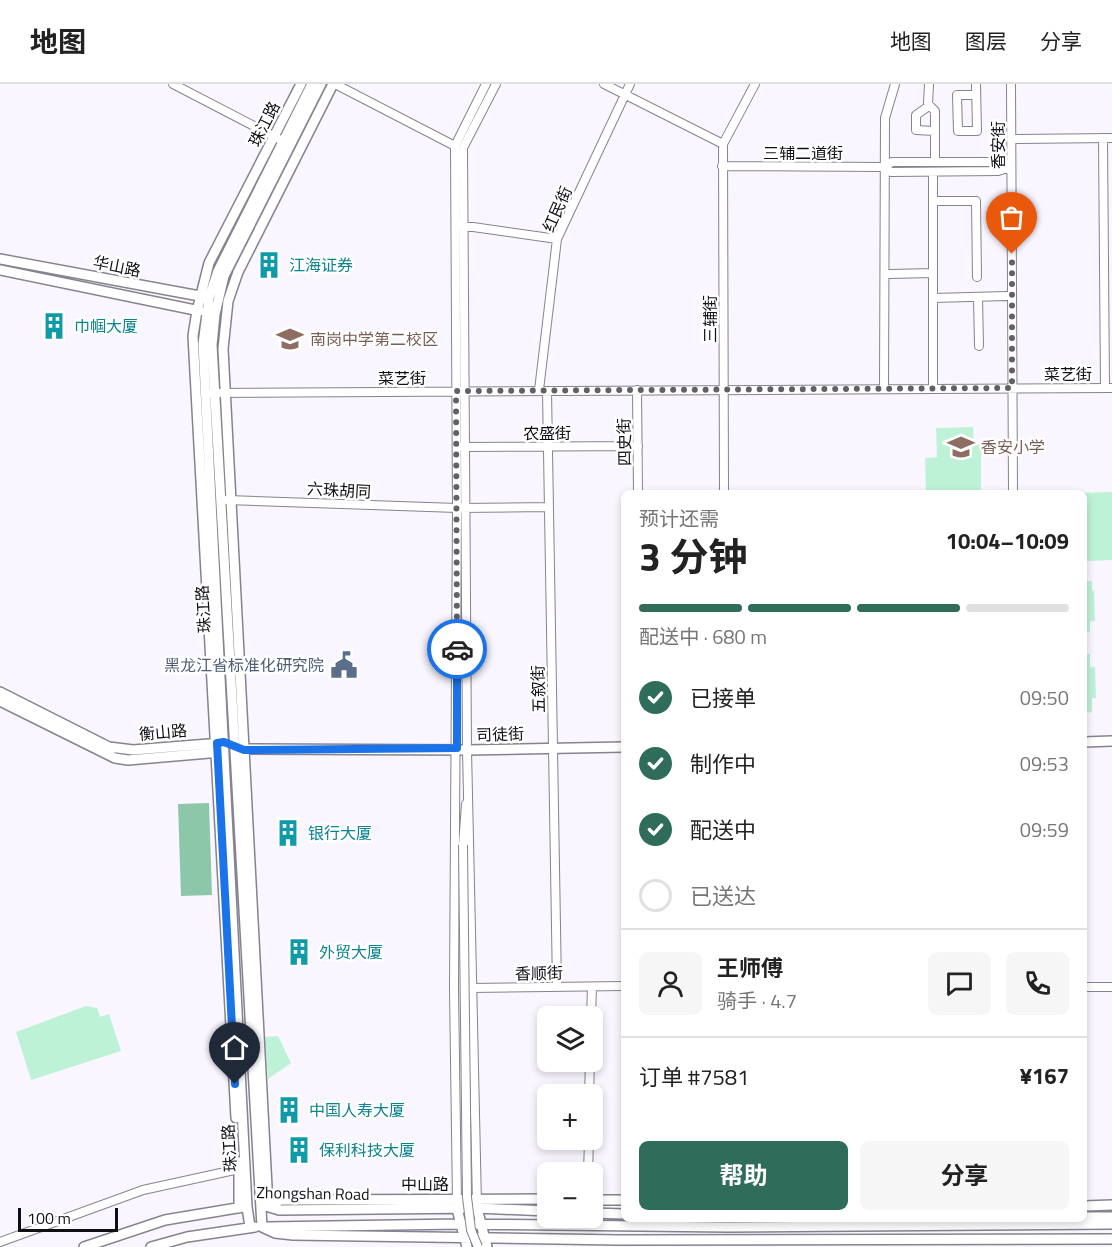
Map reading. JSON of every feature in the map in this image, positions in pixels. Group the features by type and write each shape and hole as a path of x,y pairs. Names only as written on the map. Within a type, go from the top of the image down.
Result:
{"main road":[{"name":"珠江路","path":"262,1227 264,1206 224,500 203,344 221,263 279,139 301,84"},
{"name":"珠江路","path":"279,139 312,84"},
{"name":"珠江路","path":"214,299 321,84"},
{"name":"珠江路","path":"250,1227 243,1207 239,1169 209,393 194,336 197,310 214,299 243,260 334,84"},
{"name":"华山路","path":"0,259 214,299"},
{"name":"华山路","path":"0,270 225,316"},
{"name":"珠江路","path":"209,393 225,316 214,299"},
{"name":"衡山路","path":"0,692 109,747 133,750 221,748"},
{"name":"衡山路","path":"0,701 115,758 128,760 221,748"},
{"path":"1087,742 1112,741"},
{"name":"司徒街","path":"239,749 457,748 468,750 621,747"},
{"name":"珠江路","path":"221,748 243,1207"},
{"path":"221,748 239,749"},
{"path":"485,1242 479,1224 477,1204 537,1200"},
{"path":"603,1200 621,1201"},
{"path":"457,1204 464,1244"},
{"name":"Zhongshan Road","path":"84,1247 165,1220 243,1207 264,1206 279,1210 477,1204 537,1210"},
{"path":"1087,1206 1112,1205"},
{"path":"603,1213 621,1214"},
{"path":"1087,1217 1112,1217"},
{"path":"479,1224 537,1225"},
{"name":"Zhongshan Road","path":"151,1247 187,1237 250,1227 479,1224"},
{"path":"603,1226 1112,1224"},
{"path":"262,1227 275,1233 293,1235 464,1244 619,1240 726,1244 756,1239 1037,1243 1112,1239"},
{"path":"619,1240 635,1227"},
{"path":"712,1227 756,1239"},
{"path":"600,1228 619,1240"}],"street":[{"path":"173,84 279,139"},
{"path":"334,84 455,146"},
{"path":"461,391 455,225 455,146 486,84"},
{"path":"477,1204 461,447 463,148 496,84"},
{"path":"604,84 723,144 755,84"},
{"name":"红民街","path":"543,390 557,239 630,84"},
{"path":"884,389 885,118 895,84"},
{"path":"929,84 929,106"},
{"path":"976,84 977,131 958,131 957,95 976,95"},
{"name":"香安街","path":"1011,84 1013,490"},
{"path":"929,106 935,111 935,162"},
{"path":"929,106 916,115 916,130 935,131"},
{"path":"1103,138 1109,388"},
{"path":"1011,139 1112,138"},
{"name":"三辅街","path":"723,144 724,490"},
{"name":"三辅二道街","path":"722,166 884,167 892,162 1000,162 1011,167"},
{"name":"三辅二道街","path":"884,167 891,172 998,171 1011,167"},
{"path":"933,172 933,389"},
{"path":"933,201 976,201 977,277"},
{"path":"455,225 557,239"},
{"path":"890,274 933,273"},
{"path":"933,298 1007,296"},
{"path":"978,297 979,346"},
{"name":"菜艺街","path":"209,393 1109,388"},
{"name":"五叙街","path":"543,390 548,447 557,986"},
{"name":"四史街","path":"637,390 638,490"},
{"name":"农盛街","path":"461,447 638,446"},
{"name":"六珠胡同","path":"224,500 462,508 549,507"},
{"path":"457,1204 454,989 462,508"},
{"path":"468,763 463,845 466,1197 471,1230 478,1247"},
{"name":"香顺街","path":"454,989 621,986"},
{"path":"591,1006 592,987"},
{"path":"1087,987 1112,987"},
{"path":"0,1242 143,1190 239,1169"}],"green space":[{"path":"973,427 974,444 981,443 981,490 926,490 925,458 937,457 936,428"},
{"path":"1112,492 1112,560 1087,561 1087,493"},
{"path":"1087,581 1092,581 1094,591 1095,621 1090,621 1090,632 1087,632"},
{"path":"1087,654 1090,654 1090,667 1095,667 1096,698 1092,698 1092,712 1087,713"},
{"path":"209,803 212,895 181,896 178,804"},
{"path":"86,1006 97,1008 100,1017 109,1014 121,1051 31,1080 16,1032"},
{"path":"278,1036 291,1063 268,1079 265,1037"}],"way so far":[{"path":"457,649 456,391 1012,388 1012,254"}],"place":[{"name":"江海证券","path":"269,265"},
{"name":"巾帼大厦","path":"54,326"},
{"name":"南岗中学第二校区","path":"290,339"},
{"name":"香安小学","path":"961,447"},
{"name":"黑龙江省标准化研究院","path":"344,665"},
{"name":"银行大厦","path":"288,833"},
{"name":"外贸大厦","path":"299,952"},
{"name":"中国人寿大厦","path":"289,1110"},
{"name":"保利科技大厦","path":"299,1150"}],"route":[{"path":"235,1084 217,743 224,742 244,750 457,748 457,649"}]}
